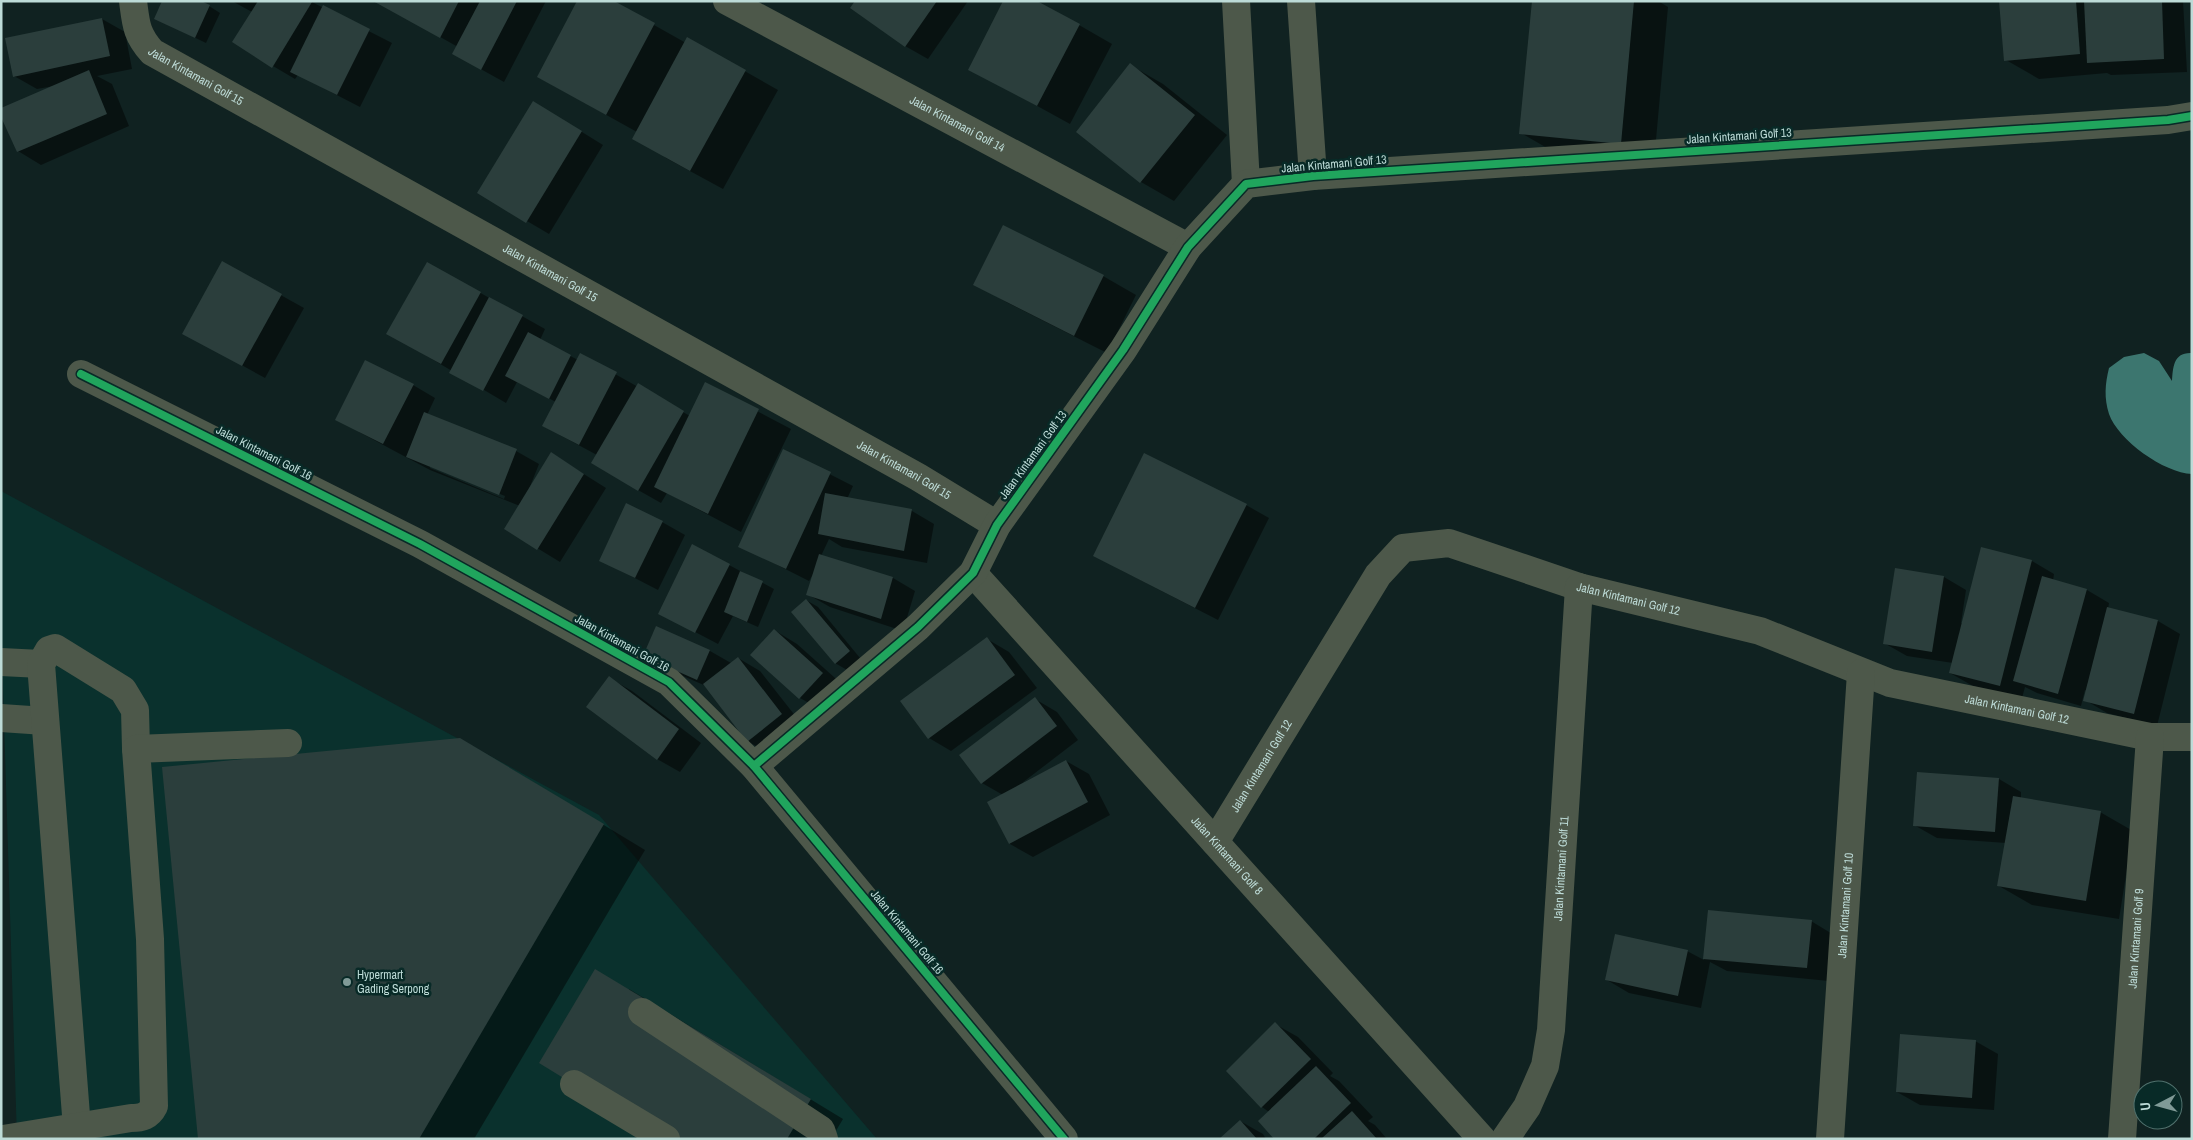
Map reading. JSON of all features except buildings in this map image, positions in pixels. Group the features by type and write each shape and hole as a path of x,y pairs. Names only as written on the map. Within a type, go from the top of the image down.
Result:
{"street":[{"name":"Jalan Kintamani Golf 15","path":"133,1 140,40 152,52 918,477 997,525"},
{"name":"Jalan Kintamani Golf 14","path":"727,1 1188,247"},
{"path":"1236,1 1246,184"},
{"path":"1301,1 1313,176"},
{"name":"Jalan Kintamani Golf 13","path":"754,766 918,627 973,573 997,525 1123,350 1188,247 1246,184 1313,176 2168,120 2192,116"},
{"name":"Jalan Kintamani Golf 16","path":"81,374 420,544 669,682 754,766 1064,1139"},
{"name":"Jalan Kintamani Golf 12","path":"1215,842 1378,574 1403,548 1449,543 1579,586 1760,631 1890,684 2150,738 2192,737"},
{"name":"Jalan Kintamani Golf 8","path":"973,573 1482,1139"},
{"name":"Jalan Kintamani Golf 11","path":"1505,1139 1527,1107 1545,1066 1550,1030 1579,586"},
{"path":"2,1139 76,1128 146,1116 152,1110 155,1100 150,939 136,749 136,710 123,690 55,648 46,653 41,664 76,1128"},
{"path":"1,662 41,664"},
{"name":"Jalan Kintamani Golf 10","path":"1830,1139 1861,673"},
{"path":"1,718 46,721"},
{"name":"Jalan Kintamani Golf 9","path":"2122,1139 2150,738"},
{"path":"136,749 288,743"},
{"path":"642,1012 821,1130 824,1139"},
{"path":"574,1084 666,1139"}],"shaded area":[{"path":"2144,353 2159,361 2172,381 2175,362 2181,355 2192,353 2192,474 2168,468 2143,453 2122,434 2109,414 2106,391 2109,368 2124,357"},
{"path":"1,491 599,815 877,1139 17,1139 1,624"}],"cycle path":[{"path":"754,766 918,627 973,573 997,525 1123,350 1188,247 1246,184 1313,176 2168,120 2192,116"},
{"path":"81,374 420,544 669,682 754,766 1064,1139"}],"place":[{"name":"Hypermart Gading Serpong","path":"347,982"}]}
